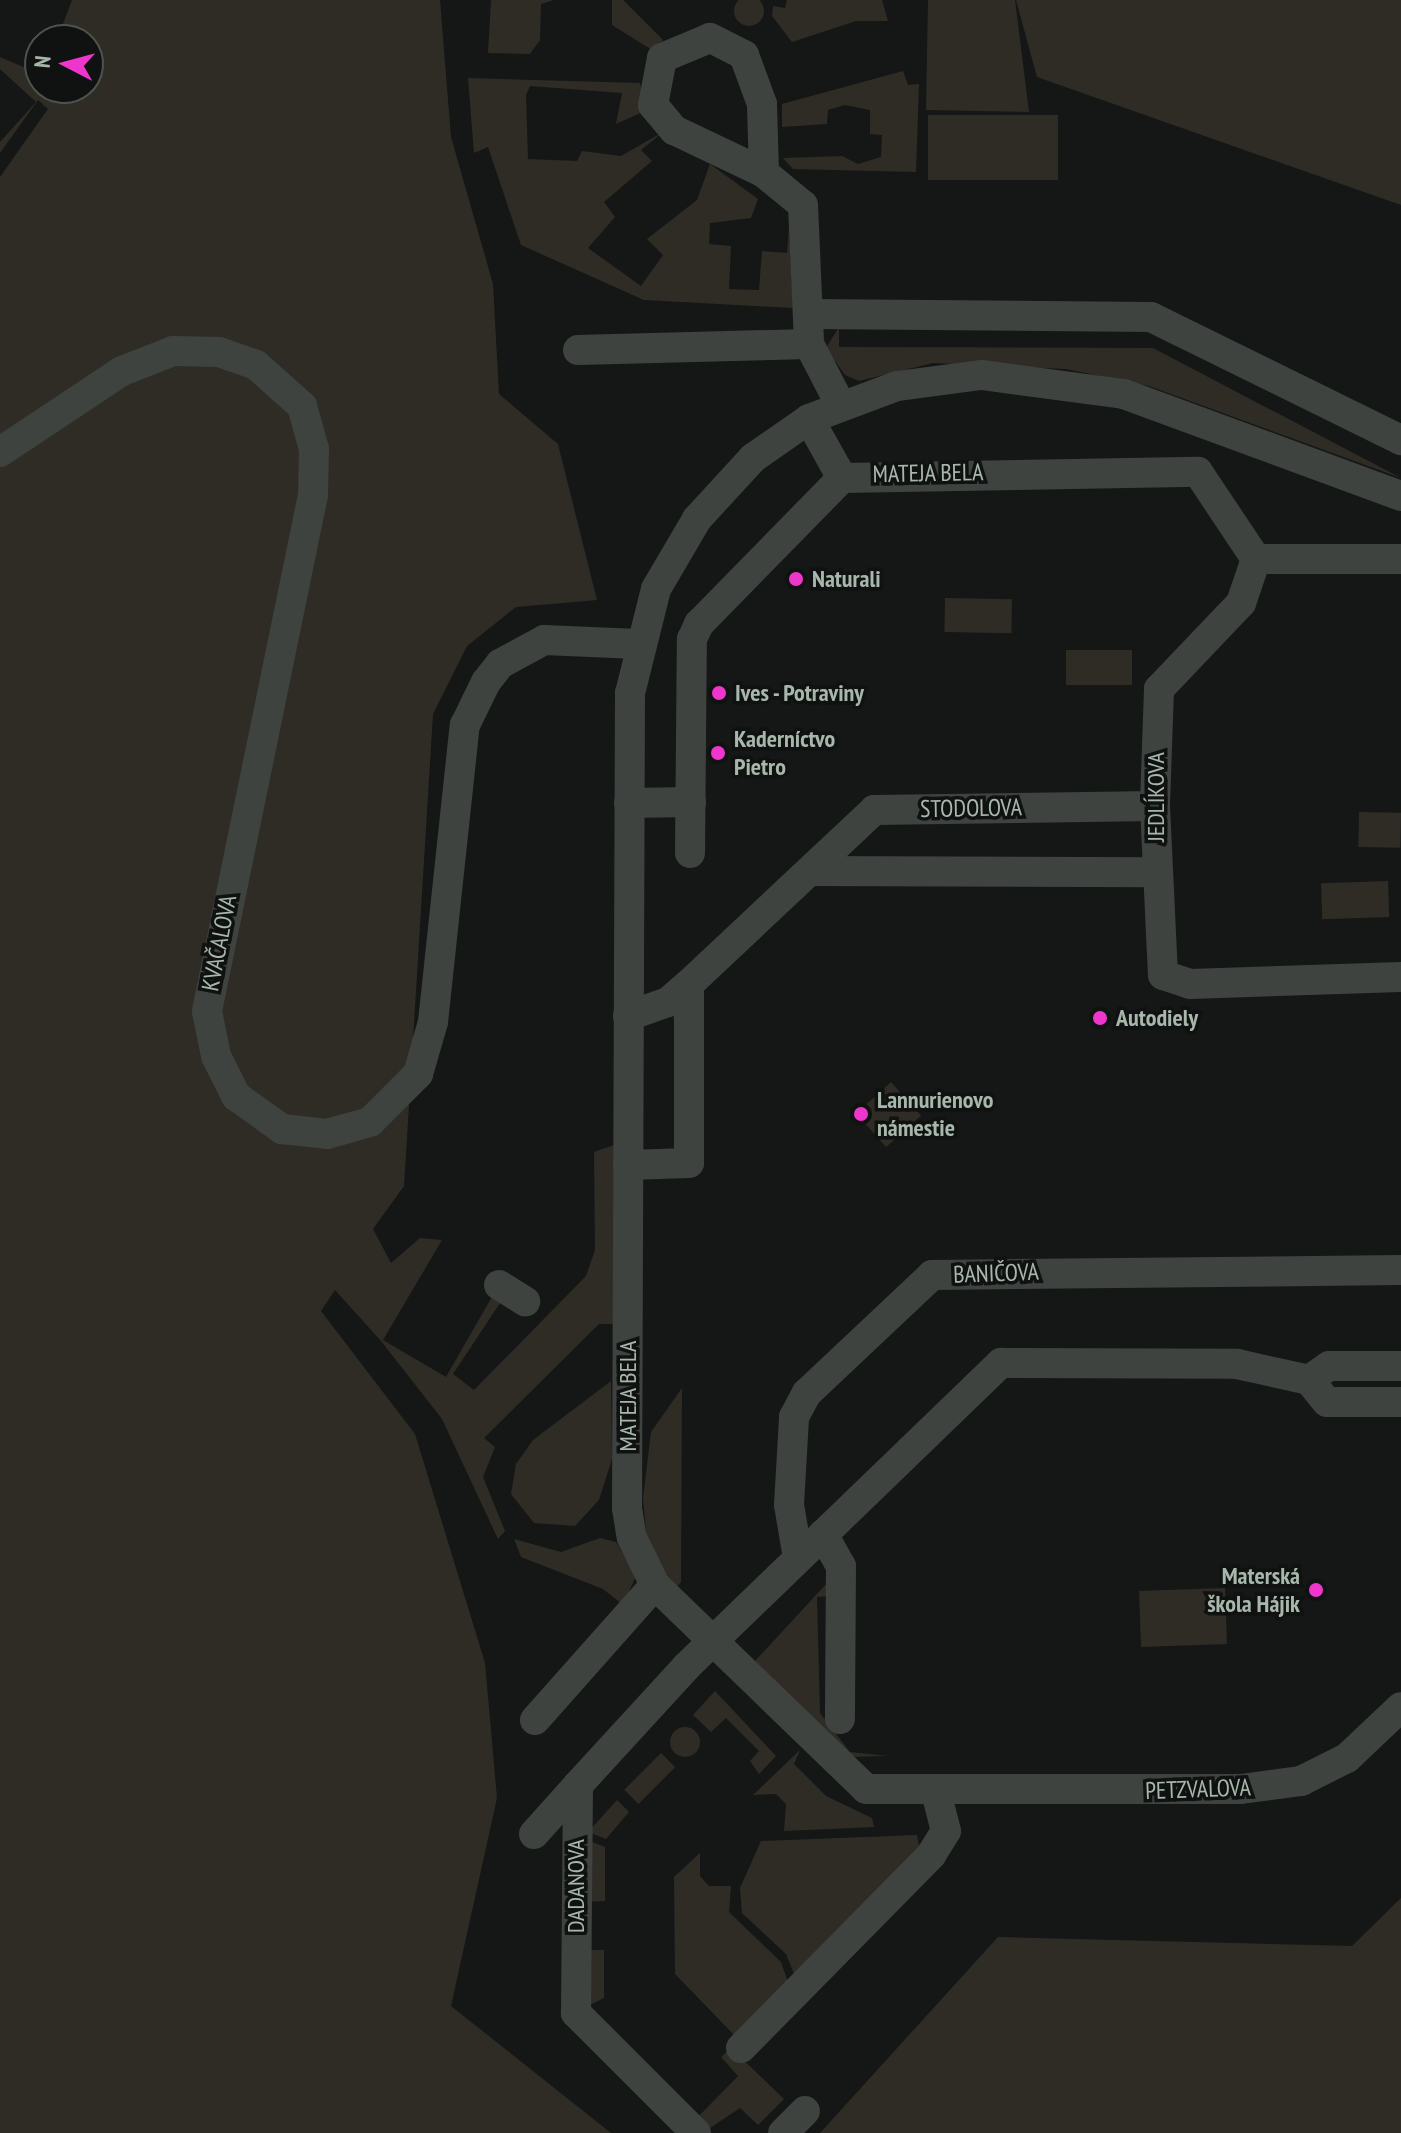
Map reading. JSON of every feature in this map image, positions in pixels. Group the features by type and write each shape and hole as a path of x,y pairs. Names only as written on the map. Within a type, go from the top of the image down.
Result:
{"street":[{"path":"764,173 762,104 744,55 710,38 662,58 653,105 674,130 764,173 803,205 809,223 809,344 840,404"},
{"path":"810,314 1151,317 1401,440"},
{"path":"578,350 809,344"},
{"name":"KVAČALOVA","path":"0,452 122,371 173,351 219,352 256,365 302,406 314,449 313,495 207,1011 216,1056 236,1096 282,1129 327,1134 370,1122 418,1074 433,1022 465,725 486,682 500,664 544,640 638,644"},
{"name":"MATEJA BELA","path":"970,1793 866,1789 711,1643 655,1585 632,1538 627,1508 629,803 638,644 656,589 697,519 753,458 809,419 840,404 897,386 981,375 1124,394 1213,424 1401,496"},
{"path":"809,419 842,478"},
{"path":"1213,424 1198,472 1256,559 1401,559"},
{"name":"MATEJA BELA","path":"690,853 690,652 699,624 842,478 1198,472"},
{"name":"JEDLÍKOVA","path":"1256,559 1241,603 1159,689 1155,806 1163,975 1190,984 1401,977"},
{"path":"629,803 691,802"},
{"name":"STODOLOVA","path":"628,1016 689,984 874,810 1155,806"},
{"path":"812,871 1156,872"},
{"path":"628,1165 689,1163 689,984"},
{"name":"BANIČOVA","path":"798,1558 789,1505 794,1417 807,1393 932,1275 1401,1270"},
{"path":"499,1285 525,1301"},
{"path":"534,1834 711,1643 1001,1363 1237,1364 1309,1380 1327,1402 1401,1402"},
{"path":"1309,1380 1329,1366 1401,1366"},
{"path":"823,1534 841,1566 840,1719"},
{"path":"535,1720 655,1585"},
{"name":"PETZVALOVA","path":"970,1793 1241,1789 1301,1781 1347,1758 1401,1707"},
{"name":"DADANOVA","path":"578,1785 576,2013 696,2133"},
{"path":"741,2048 931,1855 946,1831 936,1792"},
{"path":"783,2133 805,2111"}],"shaded area":[{"path":"749,-4 760,0 764,11 760,22 749,26 738,22 734,11 738,0"},
{"path":"72,0 440,0 451,137 493,284 499,394 558,444 597,600 516,607 467,646 433,714 404,1186 373,1229 391,1263 420,1238 442,1240 383,1340 446,1377 493,1295 502,1300 453,1374 474,1390 586,1276 595,1250 594,1152 614,1145 613,1324 599,1324 484,1438 495,1447 483,1477 505,1531 498,1539 442,1419 381,1341 335,1290 321,1311 415,1434 485,1663 497,1798 451,2006 611,2133 0,2133 0,177 48,109 42,104 104,104 104,24 63,24"},
{"path":"491,0 554,0 541,4 540,40 530,54 488,53"},
{"path":"612,0 623,0 663,40 652,50 612,25"},
{"path":"787,0 882,0 888,21 856,21 792,42 772,16 773,6 785,8"},
{"path":"928,0 1015,0 1029,112 926,110"},
{"path":"1016,0 1401,0 1401,205 1037,77"},
{"path":"0,57 24,67 24,91 0,69"},
{"path":"903,71 908,85 919,84 916,172 793,169 783,158 842,156 858,164 881,157 882,135 870,134 870,110 845,105 828,110 827,124 782,127 782,104"},
{"path":"468,78 640,83 645,111 616,124 622,93 530,86 526,95 528,159 577,161 582,151 621,156 663,132 641,150 652,161 604,202 615,217 588,248 641,286 663,255 647,239 697,200 710,164 758,199 751,218 710,223 709,244 731,246 729,289 759,290 762,251 787,253 789,227 793,308 644,300 521,245 488,147 474,153"},
{"path":"34,104 35,104 0,153 0,142"},
{"path":"928,115 1058,115 1058,180 928,180"},
{"path":"839,327 839,347 1153,348 1401,478 1149,386 1066,369 933,363 859,381 845,375 826,348"},
{"path":"945,598 1012,599 1011,633 944,632"},
{"path":"1066,650 1132,650 1132,685 1066,685"},
{"path":"1359,812 1401,813 1400,848 1358,847"},
{"path":"1388,881 1389,917 1322,919 1321,883"},
{"path":"891,1082 921,1115 886,1147 856,1113"},
{"path":"611,1381 612,1459 599,1500 575,1526 534,1523 511,1494 516,1464 533,1440"},
{"path":"682,1388 681,1582 675,1589 647,1541 643,1498 651,1432"},
{"path":"600,1538 616,1542 636,1576 623,1605 603,1589 521,1557 514,1539 561,1552"},
{"path":"828,1582 830,1596 817,1597 820,1713 850,1752 887,1756 849,1757 755,1661"},
{"path":"1225,1588 1227,1644 1141,1647 1139,1591"},
{"path":"715,1691 776,1756 759,1774 750,1761 759,1751 726,1718 711,1732 693,1715"},
{"path":"685,1727 696,1731 700,1742 696,1753 685,1757 674,1753 670,1742 674,1731"},
{"path":"800,1750 794,1764 826,1796 872,1818 874,1827 784,1831 786,1804 776,1794 753,1795"},
{"path":"661,1753 675,1767 638,1804 624,1790"},
{"path":"617,1800 629,1812 606,1839 588,1832"},
{"path":"917,1835 920,1851 797,1981 786,1954 742,1913 740,1888 761,1841"},
{"path":"582,1838 605,1847 605,1901 582,1902"},
{"path":"700,1853 700,1876 709,1886 731,1886 729,1912 781,1962 788,1982 736,2037 675,1974 674,1877"},
{"path":"1401,1898 1401,2133 820,2133 998,1937 1352,1946"},
{"path":"583,1950 604,1950 604,1998 584,2008"},
{"path":"731,2048 784,2099 758,2125 740,2108 704,2132 693,2122 738,2076 721,2057"}],"place":[{"name":"Naturali","path":"796,579"},
{"name":"Ives - Potraviny","path":"719,693"},
{"name":"Kaderníctvo Pietro","path":"718,753"},
{"name":"Autodiely","path":"1100,1018"},
{"name":"Lannurienovo námestie","path":"861,1114"},
{"name":"Materská škola Hájik","path":"1316,1590"}]}
